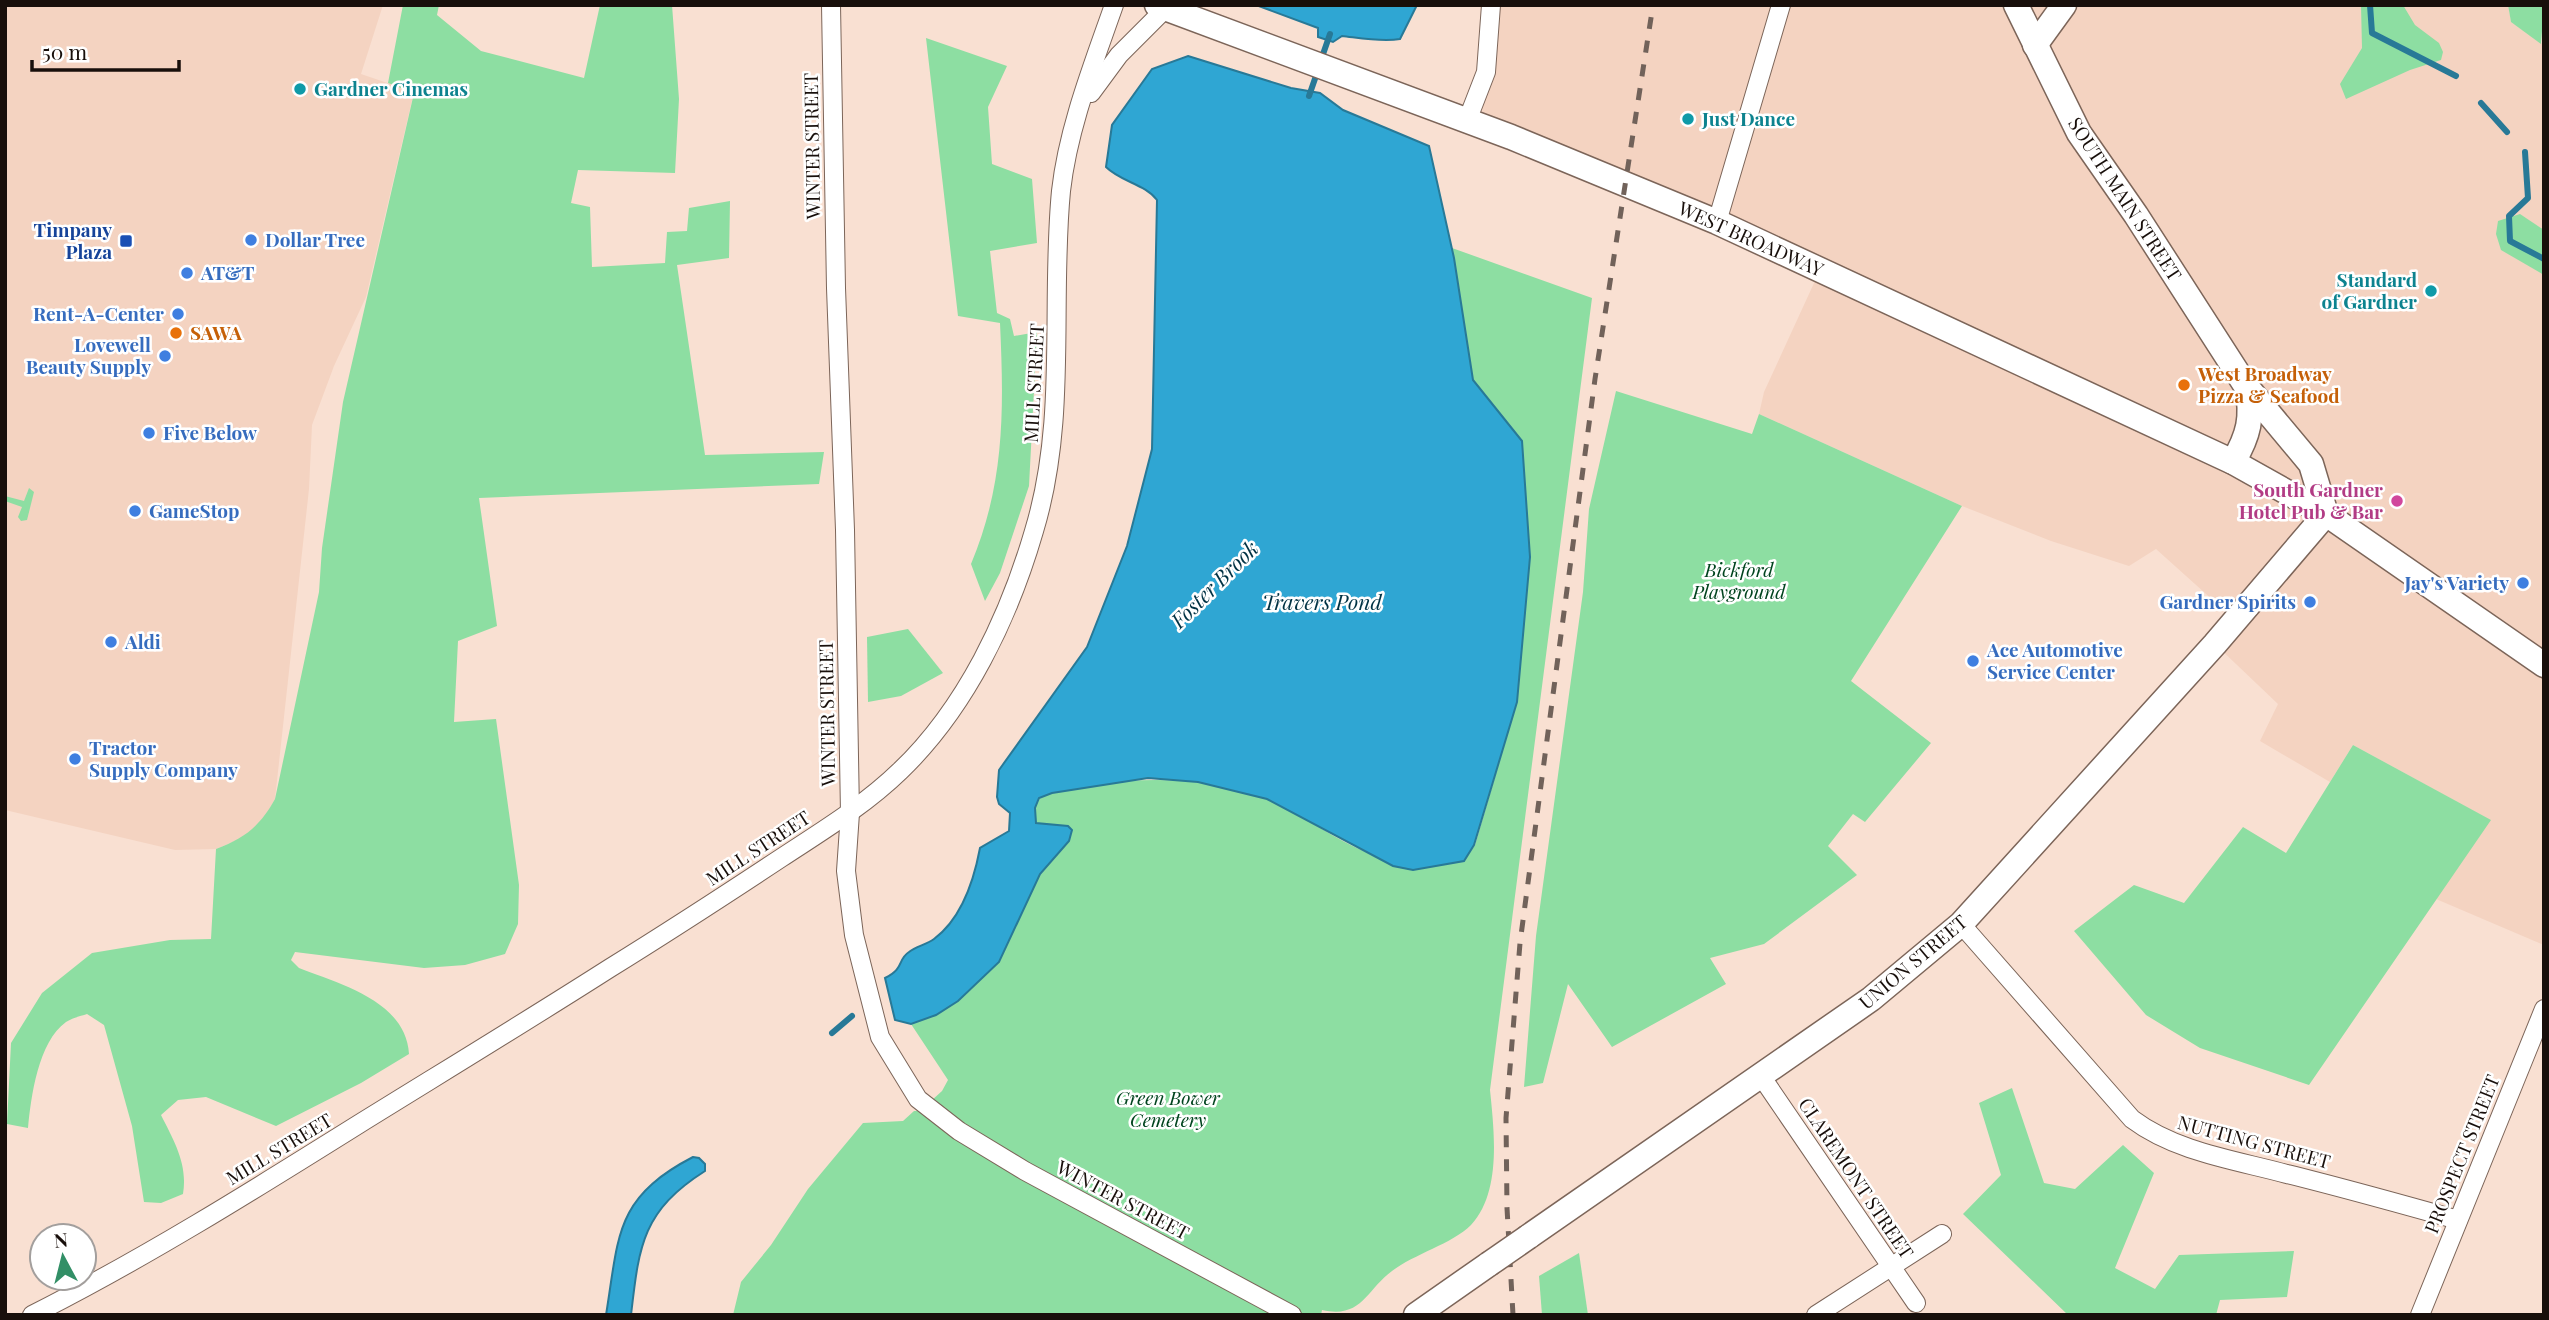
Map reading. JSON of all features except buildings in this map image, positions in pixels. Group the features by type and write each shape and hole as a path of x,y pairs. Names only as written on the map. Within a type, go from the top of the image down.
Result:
{"street":[{"name":"WINTER STREET","path":"831,5 850,813 846,871 854,935 876,1023 886,1049 918,1099 960,1131 1025,1171 1292,1315"},
{"name":"MILL STREET","path":"32,1315 86,1287 289,1168 577,989 850,813 903,769 950,711 981,660 1010,602 1035,530 1050,467 1058,373 1061,194 1079,110 1114,5"},
{"path":"1468,121 1486,72 1491,5"},
{"path":"1717,222 1781,5"},
{"name":"SOUTH MAIN STREET","path":"2016,5 2079,133 2136,215 2246,386 2311,464 2326,514"},
{"path":"2035,45 2064,5"},
{"name":"MILL STREET","path":"1079,110 1119,55 1161,7"},
{"name":"WEST BROADWAY","path":"1161,7 1468,121 1717,222 2234,462 2326,514 2544,665"},
{"name":"SOUTH MAIN STREET","path":"2234,462 2245,442 2252,419 2246,386"},
{"name":"UNION STREET","path":"1416,1315 1871,999 1961,923 2215,644 2326,514"},
{"name":"NUTTING STREET","path":"1961,923 2132,1119 2148,1131 2168,1142 2213,1155 2458,1220"},
{"name":"PROSPECT STREET","path":"2420,1315 2544,1009"},
{"name":"CLAREMONT STREET","path":"1761,1076 1916,1303"},
{"path":"1816,1315 1942,1234"}],"shaded area":[{"name":"Timpany Plaza","path":"5,5 383,5 361,74 414,92 366,297 334,366 312,425 309,489 275,799 262,823 240,839 216,849 175,850 5,810"},
{"path":"1491,5 2508,5 2511,22 2542,43 2544,41 2544,945 2436,899 2490,820 2353,745 2330,782 2260,741 2278,704 2215,644 2235,620 2156,549 2129,566 2051,541 1962,506 1759,414 1764,392 1820,270 1481,126"}],"green space":[{"path":"403,5 439,5 437,15 481,51 584,78 600,5 672,5 679,99 675,173 578,170 571,203 590,207 592,267 665,263 667,232 687,231 689,208 730,201 729,258 677,265 705,455 824,452 819,484 479,498 497,626 458,641 454,722 496,719 519,885 518,924 505,954 465,965 424,968 295,952 291,960 299,968 351,988 384,1008 396,1020 405,1036 409,1054 361,1083 276,1126 206,1097 178,1100 161,1115 182,1163 183,1194 161,1203 144,1202 132,1126 104,1025 87,1014 68,1021 56,1031 42,1056 31,1101 28,1128 7,1124 11,1043 42,993 92,953 170,940 211,939 216,849 251,830 264,817 275,799 319,592 322,548 343,402 414,93 388,83"},
{"path":"2361,5 2403,5 2415,25 2439,43 2443,52 2441,60 2410,70 2346,99 2340,84 2362,48"},
{"path":"2508,5 2544,5 2541,44 2511,22"},
{"path":"926,38 1007,66 988,107 992,164 1032,179 1037,243 990,251 997,313 1010,319 1014,336 1037,332 1029,486 1000,573 985,601 971,564 990,504 1000,445 1000,323 958,316"},
{"path":"2520,214 2544,230 2544,275 2501,250 2496,234 2498,221"},
{"name":"Green Bower Cemetery","path":"1452,248 1592,298 1490,1090 1494,1142 1492,1178 1481,1211 1463,1232 1392,1271 1355,1307 1335,1312 1322,1310 1321,1315 733,1315 741,1282 771,1245 808,1189 863,1123 903,1121 914,1111 920,1111 942,1091 948,1080 911,1024 936,1015 958,1001 999,962 1040,874 1065,844 1061,825 1036,824 1035,808 1039,797 1124,781 1186,781 1244,791 1270,800 1343,841 1377,856 1464,861 1475,845 1517,702 1522,441 1473,380"},
{"name":"Bickford Playground","path":"1616,391 1752,434 1759,414 1962,506 1851,681 1931,743 1865,822 1853,814 1828,846 1857,875 1764,944 1710,958 1726,984 1612,1047 1568,984 1543,1083 1524,1087 1536,936 1583,592 1589,509"},
{"path":"29,488 34,492 27,520 21,521 18,517 22,507 5,501 5,496 24,501"},
{"path":"908,629 943,673 901,696 868,702 867,637"},
{"path":"2353,745 2491,820 2309,1085 2200,1048 2146,1015 2074,931 2134,885 2184,903 2243,827 2286,853"},
{"path":"2012,1088 2044,1183 2075,1189 2123,1145 2154,1173 2115,1268 2155,1289 2179,1255 2294,1251 2287,1297 2220,1300 2216,1315 2068,1315 1963,1214 2001,1175 1979,1103"},
{"path":"1579,1253 1588,1315 1542,1315 1539,1276"}],"water":[{"path":"1256,5 1417,5 1400,39 1378,40 1342,36 1333,42 1318,37 1318,28"},
{"name":"Travers Pond","path":"1188,56 1291,88 1320,93 1343,110 1429,146 1454,258 1473,380 1522,441 1530,557 1517,702 1474,845 1464,861 1413,870 1393,866 1267,799 1198,782 1148,778 1052,793 1039,798 1035,808 1036,823 1068,826 1072,830 1069,841 1040,874 999,962 958,1001 936,1015 911,1024 895,1020 885,978 895,971 909,952 931,941 952,921 965,898 980,848 1009,831 1010,813 999,804 997,797 999,770 1087,647 1127,546 1152,449 1157,200 1146,190 1106,167 1112,125 1152,69"},
{"path":"693,1157 699,1158 705,1164 705,1171 668,1201 647,1232 637,1269 631,1315 606,1315 618,1241 634,1204 667,1172"}],"waterway":[{"path":"2370,5 2372,33 2456,76"},
{"name":"Foster Brook","path":"1321,60 1330,34"},
{"name":"Foster Brook","path":"1309,96 1318,70"},
{"path":"2481,103 2507,132"},
{"path":"2525,152 2528,198 2509,216 2510,241 2544,259"},
{"name":"Foster Brook","path":"832,1033 852,1016"}],"railway":[{"path":"1513,1315 1507,1208 1506,1118 1520,943 1595,379 1653,5"}],"place":[{"name":"Gardner Cinemas","path":"300,89"},
{"name":"Just Dance","path":"1688,119"},
{"name":"Dollar Tree","path":"251,240"},
{"name":"Timpany Plaza","path":"126,241"},
{"name":"AT&T","path":"187,273"},
{"name":"Standard of Gardner","path":"2431,291"},
{"name":"Rent-A-Center","path":"178,314"},
{"name":"SAWA","path":"176,333"},
{"name":"Lovewell Beauty Supply","path":"165,356"},
{"name":"West Broadway Pizza & Seafood","path":"2184,385"},
{"name":"Five Below","path":"149,433"},
{"name":"South Gardner Hotel Pub & Bar","path":"2397,501"},
{"name":"GameStop","path":"135,511"},
{"name":"Jay's Variety","path":"2523,583"},
{"name":"Gardner Spirits","path":"2310,602"},
{"name":"Aldi","path":"111,642"},
{"name":"Ace Automotive Service Center","path":"1973,661"},
{"name":"Tractor Supply Company","path":"75,759"}]}
